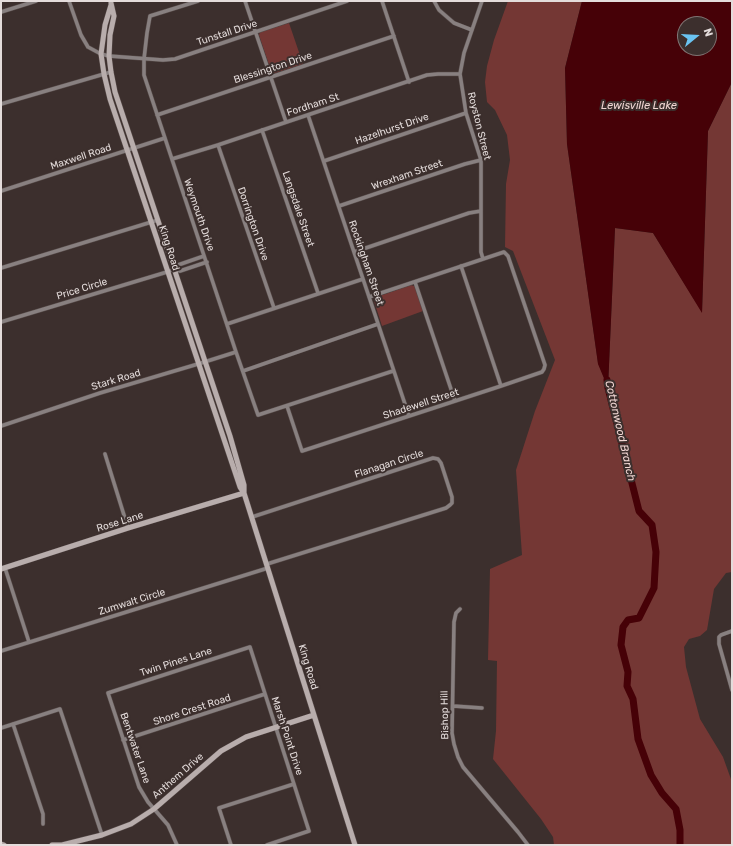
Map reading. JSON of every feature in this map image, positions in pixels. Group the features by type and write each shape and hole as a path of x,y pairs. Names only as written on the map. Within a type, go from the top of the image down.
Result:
{"street":[{"path":"1,12 36,1"},
{"name":"Tunstall Drive","path":"69,1 77,27 88,47 109,56 164,60 175,59 346,1"},
{"name":"Weymouth Drive","path":"198,1 150,16 144,59 144,75 258,415 287,406"},
{"path":"245,1 286,122"},
{"path":"382,1 409,82"},
{"path":"434,1 439,10 454,23 472,30"},
{"name":"Royston Street","path":"482,1 464,53 460,74 466,113 481,160 481,252 483,259"},
{"name":"King Road","path":"112,2 105,25 102,54 104,74 110,99 176,300 240,487 244,493 252,517 356,845"},
{"name":"King Road","path":"112,2 114,16 110,35 109,56 115,92 230,436 244,485 244,493"},
{"name":"Blessington Drive","path":"157,115 394,36"},
{"path":"1,104 111,72"},
{"name":"Fordham St","path":"172,159 431,75 460,74"},
{"name":"Hazelhurst Drive","path":"324,161 466,113"},
{"name":"Rockingham Street","path":"308,115 409,416"},
{"name":"Langsdale Street","path":"262,130 318,294"},
{"name":"Maxwell Road","path":"1,191 165,138"},
{"name":"Dorrington Drive","path":"218,145 274,308"},
{"name":"Wrexham Street","path":"339,206 481,160"},
{"path":"354,252 469,213 481,211"},
{"path":"1,268 158,220"},
{"name":"Shadewell Street","path":"287,406 302,451 542,372 545,365 508,256 505,253 501,253 483,259"},
{"path":"204,256 178,265 174,269 180,271 207,262"},
{"path":"369,297 483,259"},
{"path":"461,266 501,386"},
{"name":"Price Circle","path":"1,322 174,269"},
{"path":"227,324 363,278"},
{"path":"415,282 456,401"},
{"path":"176,300 184,298"},
{"path":"243,371 378,324"},
{"name":"Stark Road","path":"1,426 100,393 236,352"},
{"path":"287,406 393,371"},
{"path":"214,410 220,407"},
{"path":"105,454 128,528"},
{"name":"Flanagan Circle","path":"252,517 433,458 438,459 441,463 452,497 452,503 446,508 267,566"},
{"name":"Rose Lane","path":"3,569 128,528 244,493"},
{"name":"Zumwalt Circle","path":"1,650 267,566"},
{"path":"3,569 29,642"},
{"name":"Bishop Hill","path":"460,609 456,613 454,622 452,733 454,744 463,767 528,845"},
{"path":"732,632 723,634 719,637 719,644 732,690"},
{"name":"Twin Pines Lane","path":"108,693 250,646"},
{"name":"Marsh Point Drive","path":"250,646 309,831 267,845"},
{"path":"728,675 732,674"},
{"name":"Bentwater Lane","path":"108,693 138,787 148,802 168,825 177,845"},
{"name":"Shore Crest Road","path":"123,740 265,694"},
{"path":"453,706 482,708"},
{"path":"1,728 60,709 102,835"},
{"name":"Anthem Drive","path":"52,845 62,845 102,835 131,824 154,809 221,751 246,737 314,715"},
{"path":"13,724 43,814 43,824"},
{"path":"231,845 219,808 294,784"}],"shaded area":[{"path":"508,1 582,1 565,68 567,144 598,363 608,387 615,228 653,233 702,312 708,131 732,82 732,572 726,573 714,589 707,630 700,636 689,639 684,647 686,667 700,719 723,757 732,782 732,845 554,845 553,837 541,819 493,759 496,731 497,661 488,660 490,569 522,555 516,470 535,411 555,360 513,251 505,247 506,184 510,160 507,135 495,110 487,102 485,82 487,66 494,40"},
{"path":"289,23 303,64 275,73 271,71 259,35 260,32"},
{"path":"411,285 415,287 423,311 382,326 374,298"}],"water":[{"name":"Lewisville Lake","path":"582,1 732,1 732,82 708,131 702,313 653,233 615,228 608,388 598,364 567,144 565,68"}],"waterway":[{"name":"Cottonwood Branch","path":"607,380 639,511 652,525 656,552 654,588 639,618 628,620 623,627 621,645 628,672 627,686 633,699 638,739 651,775 662,793 676,809 680,830 680,845"}]}
